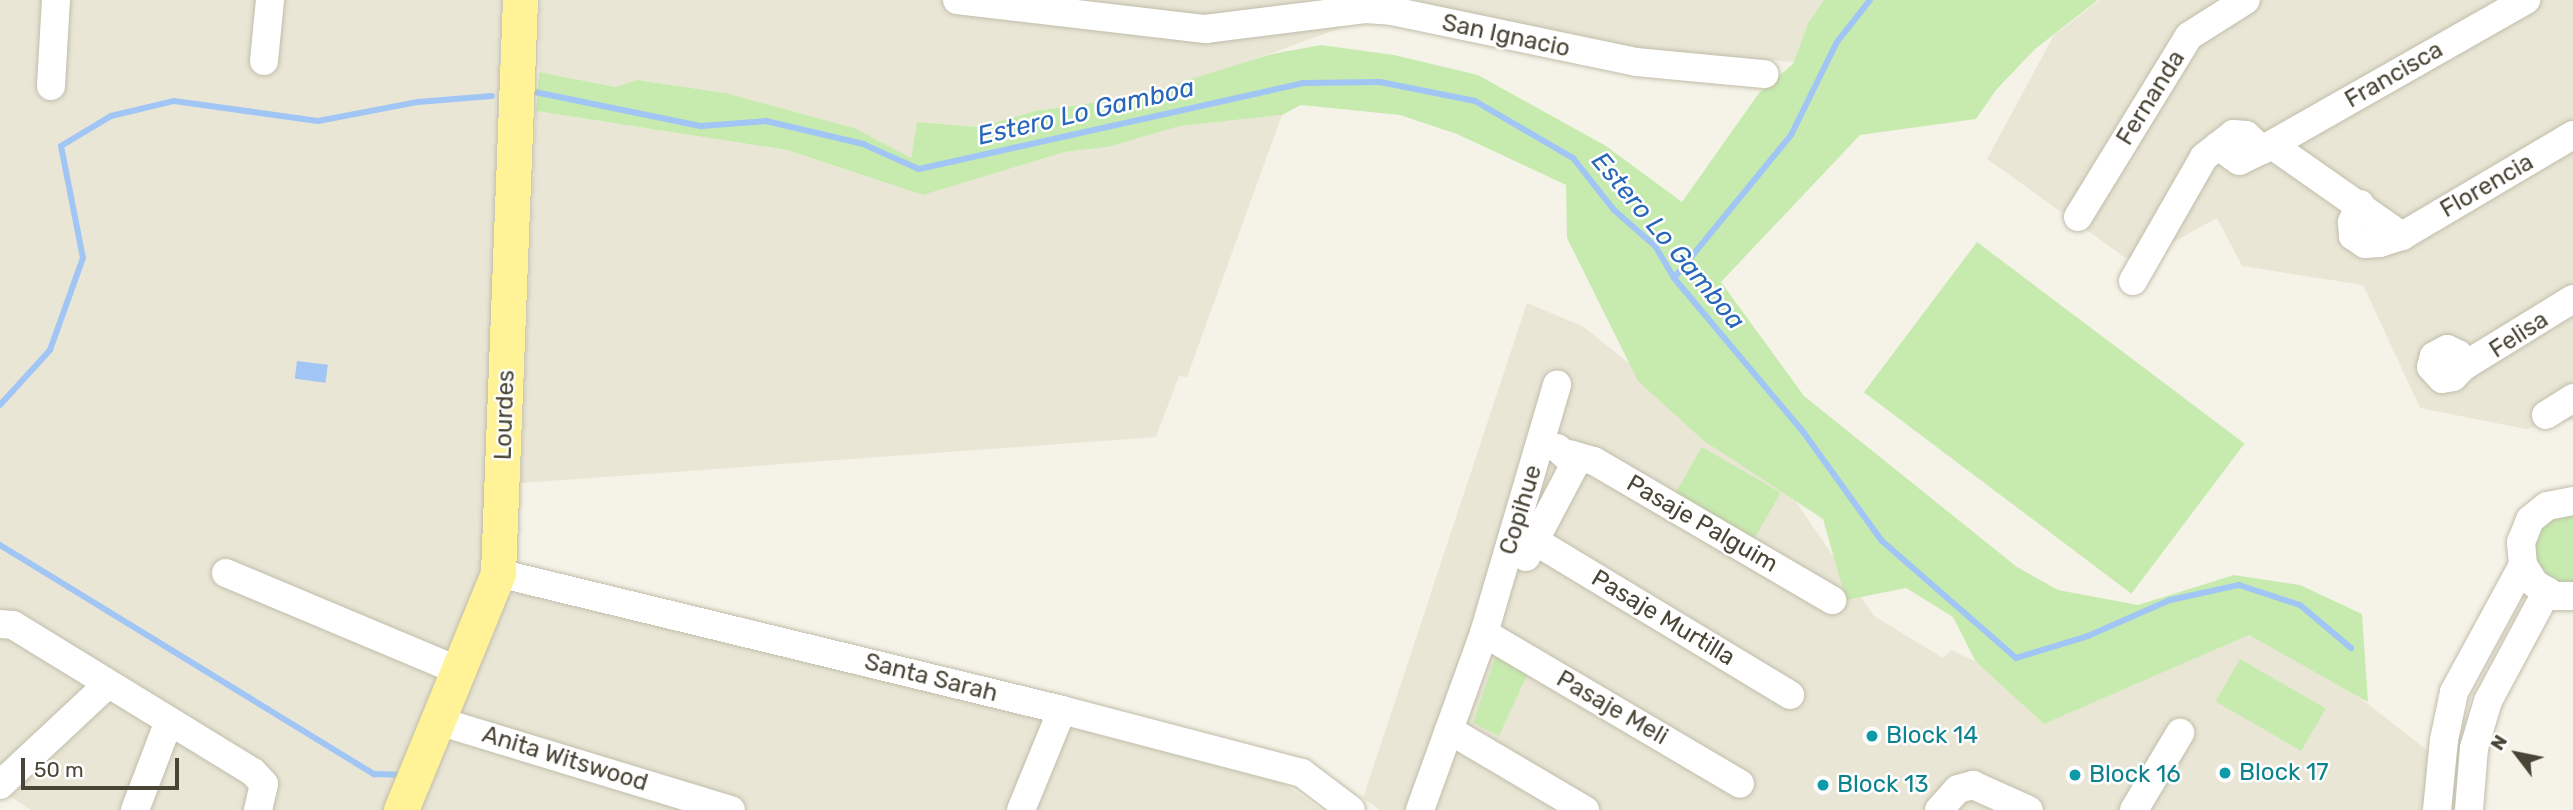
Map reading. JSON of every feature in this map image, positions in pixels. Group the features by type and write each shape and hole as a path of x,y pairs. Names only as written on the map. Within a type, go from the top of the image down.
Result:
{"main road":[{"name":"Lourdes","path":"401,810 498,573 520,0"}],"street":[{"path":"51,86 56,0"},
{"path":"264,61 270,0"},
{"name":"Fernanda","path":"2078,217 2189,36 2246,0"},
{"name":"Francisca","path":"2133,282 2204,157 2218,146 2239,160 2267,147 2526,0"},
{"name":"San Ignacio","path":"970,1 1205,29 1394,6 1636,62 1764,74"},
{"name":"Florencia","path":"2267,147 2360,204 2352,222 2353,236 2365,244 2402,236 2573,135"},
{"name":"Felisa","path":"2463,366 2573,299"},
{"path":"1536,456 1557,385"},
{"path":"2546,415 2573,398"},
{"name":"Copihue","path":"1420,810 1484,633 1536,456 1554,446 1569,454 1573,470 1484,633"},
{"name":"Pasaje Palguim","path":"1569,454 1594,461 1832,600"},
{"path":"2469,810 2474,748 2488,701 2560,594 2535,584 2523,565 2521,542 2530,520 2547,506 2573,501"},
{"name":"Pasaje Murtilla","path":"1535,541 1790,695"},
{"path":"2437,810 2444,740 2454,692 2523,565"},
{"path":"226,573 459,671"},
{"name":"Santa Sarah","path":"498,573 1062,710 1302,773 1351,810"},
{"path":"0,624 13,625 253,772 264,784 258,810"},
{"name":"Pasaje Meli","path":"1484,633 1740,783"},
{"path":"0,785 107,685"},
{"path":"1021,810 1062,710"},
{"path":"135,810 169,721"},
{"name":"Anita Witswood","path":"438,721 731,810"},
{"path":"1449,730 1585,810"},
{"path":"2134,810 2180,733"},
{"path":"1939,810 1958,789 1973,785 2029,810"}],"shaded area":[{"path":"0,0 502,0 482,561 473,605 384,810 31,810 0,790"},
{"path":"540,0 1824,0 1808,23 1794,62 1627,48 1408,3 1220,72 1133,97 1035,111 979,127 917,122 911,158 850,127 726,93 637,80 617,87 539,72"},
{"path":"2100,0 2573,0 2573,420 2526,429 2420,408 2363,285 2242,266 2217,218 2134,264 1987,159 2054,35"},
{"path":"536,111 787,150 923,195 1065,152 1108,147 1180,126 1282,115 1187,377 1179,376 1156,437 521,483"},
{"path":"1527,303 1584,327 1790,493 1874,616 1943,658 1951,650 1976,662 2044,724 2249,635 2354,693 2433,755 2422,810 1380,810 1363,798"},
{"path":"518,593 1068,723 1281,782 1322,810 420,810 507,597"}],"green space":[{"path":"1824,0 2098,0 2035,49 1996,90 1976,119 1860,135 1721,282 1804,396 2017,567 2058,590 2138,605 2234,575 2300,585 2362,614 2368,702 2249,635 2044,724 1976,662 1953,617 1906,588 1846,600 1823,519 1704,441 1638,381 1567,238 1566,185 1457,134 1400,115 1301,105 1282,115 1180,126 1108,147 1065,152 923,195 787,150 536,111 539,72 616,87 637,80 726,93 854,128 911,158 917,122 979,127 1035,111 1133,97 1272,54 1321,45 1394,55 1478,75 1606,146 1682,202 1759,93 1793,64 1808,23"},
{"path":"1977,242 2245,444 2131,594 1864,392"},
{"path":"1702,447 1781,492 1754,538 1676,493"},
{"path":"2573,514 2573,585 2554,583 2540,572 2533,556 2534,539 2543,524 2558,515"},
{"path":"1497,652 1529,671 1499,736 1473,723"},
{"path":"2240,659 2326,708 2301,751 2216,701"}],"water":[{"path":"297,361 328,365 326,383 295,379"}],"waterway":[{"path":"1674,278 1791,135 1837,42 1870,0"},
{"name":"Estero Lo Gamboa","path":"530,91 701,126 766,121 863,144 919,169 1303,83 1380,82 1475,101 1573,158 1614,210 1655,246 1674,278 1804,433 1882,541 2016,658 2088,636 2170,600 2239,585 2300,605 2351,648"},
{"name":"Estero Lo Gamboa","path":"0,405 50,350 83,258 61,146 111,116 174,101 318,121 418,102 492,96"},
{"path":"0,545 374,774 399,775"}],"place":[{"name":"Block 14","path":"1872,736"},
{"name":"Block 17","path":"2225,773"},
{"name":"Block 16","path":"2075,775"},
{"name":"Block 13","path":"1823,785"}]}
